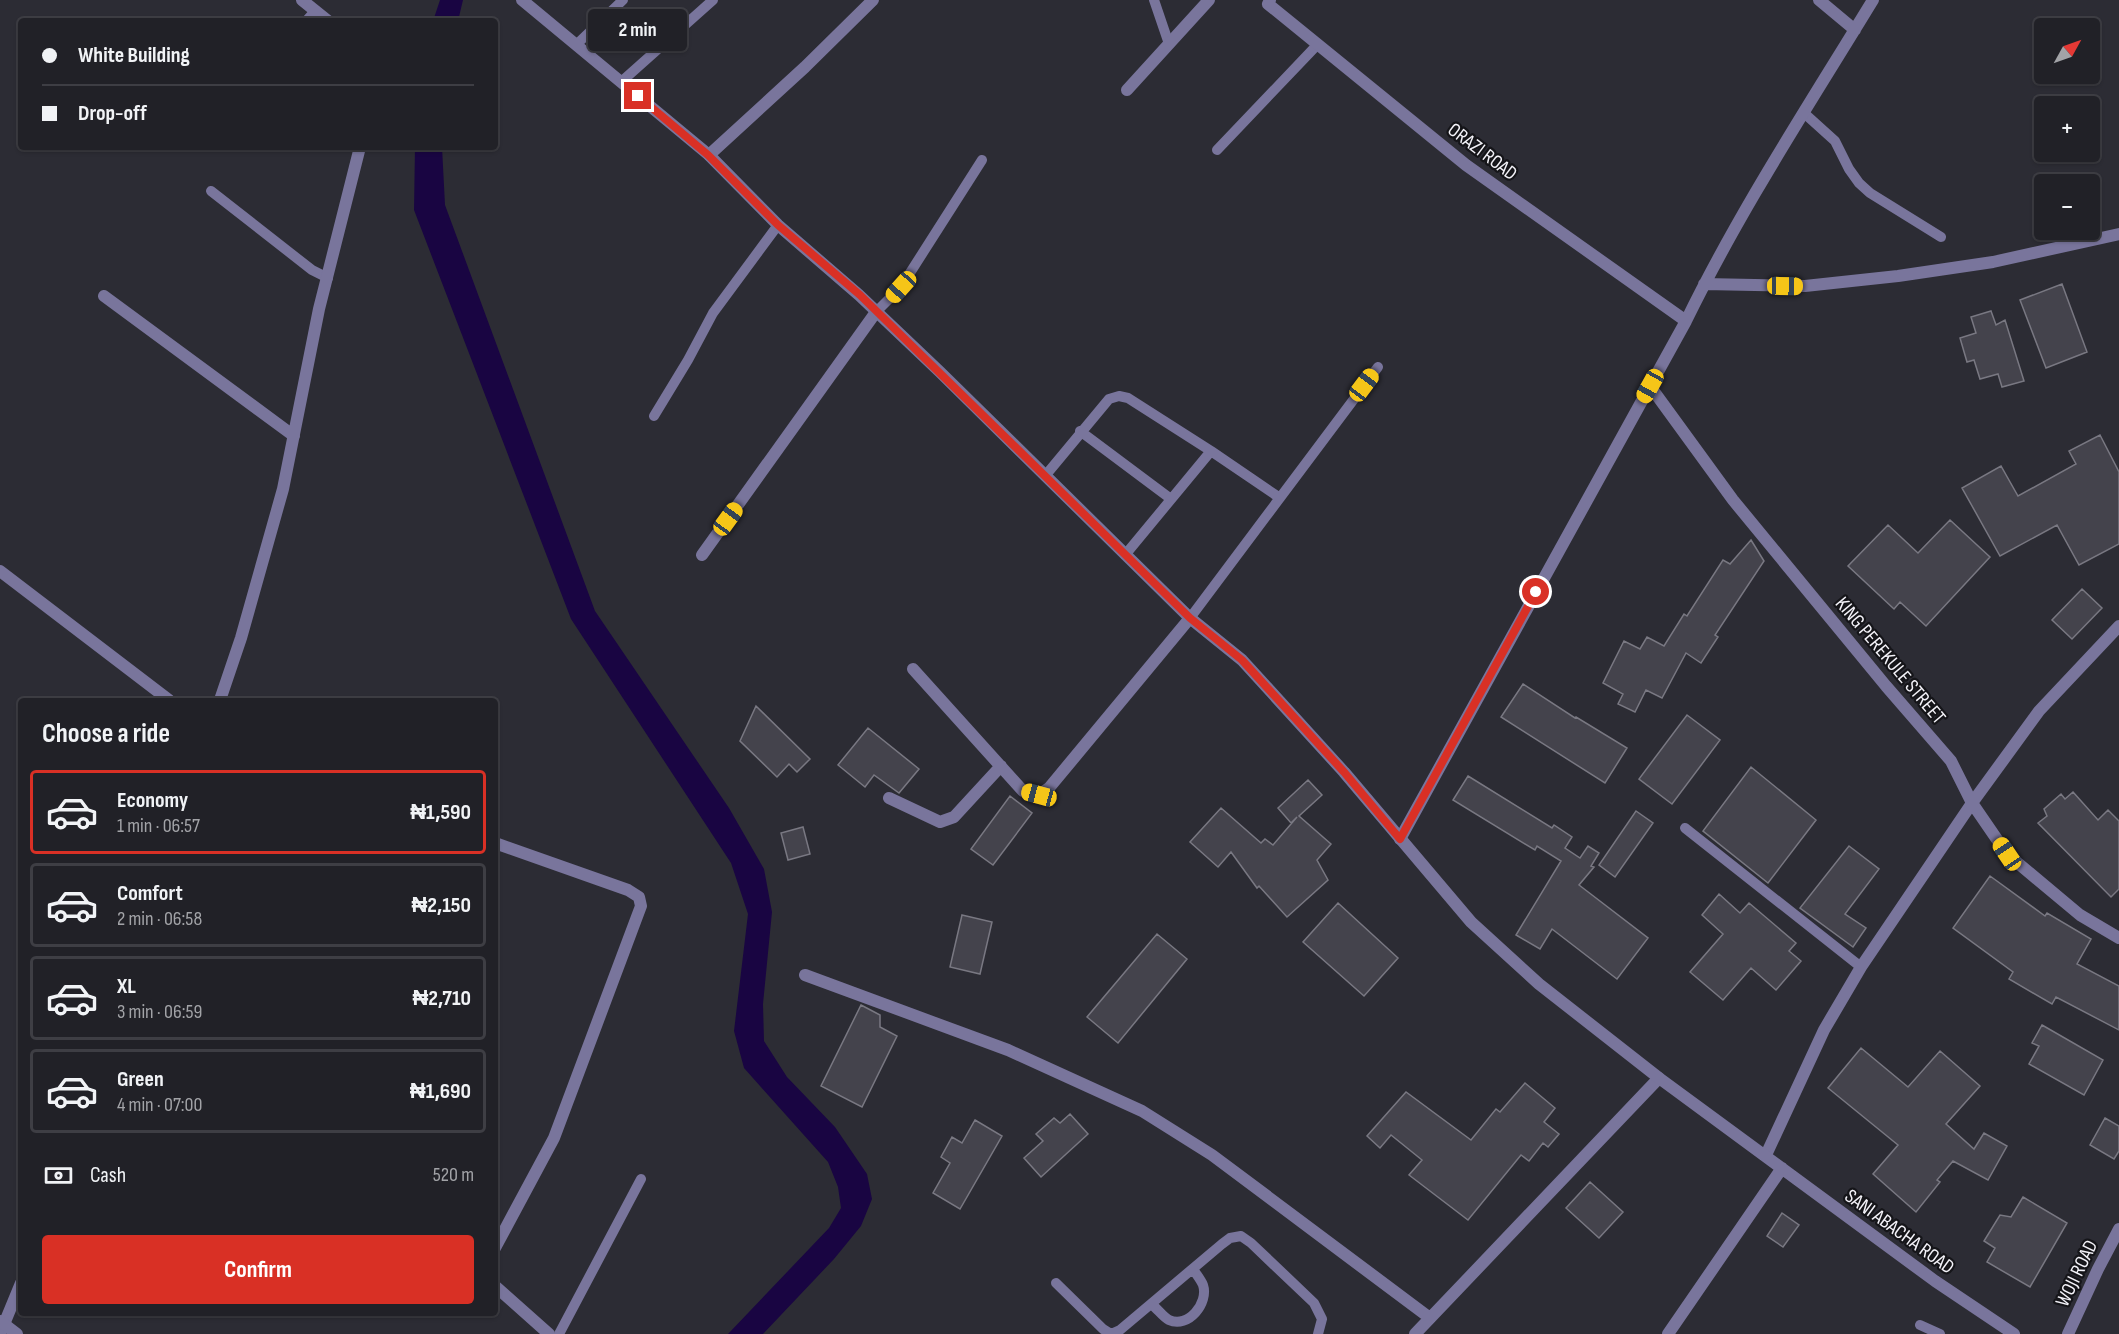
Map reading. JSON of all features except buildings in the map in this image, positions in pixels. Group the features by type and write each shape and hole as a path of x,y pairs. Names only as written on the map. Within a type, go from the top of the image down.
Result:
{"street":[{"path":"302,0 324,18"},
{"name":"SANI ABACHA ROAD","path":"522,0 708,155 778,225 860,295 1190,618 1242,660 1336,764 1471,922 1539,984 1659,1078 1935,1281 2014,1334"},
{"path":"708,155 805,67 873,0"},
{"path":"1127,90 1209,0"},
{"path":"1819,0 1855,30"},
{"path":"1400,839 1686,321 1704,284 1873,0"},
{"name":"ORAZI ROAD","path":"1267,1 1466,165 1686,321"},
{"path":"221,698 241,638 280,501 319,309 359,150"},
{"path":"1704,284 1805,286 1898,276 1993,262 2119,234"},
{"path":"104,296 294,436"},
{"path":"702,555 876,312"},
{"name":"KING PEREKULE STREET","path":"1650,386 1733,500 1950,761 1972,803 2007,854 2080,915 2119,938"},
{"path":"0,571 166,698"},
{"path":"913,669 1023,791 1039,795 1049,788 1190,618"},
{"path":"1766,1155 1824,1030 1861,967 1972,803 2039,711 2119,626"},
{"path":"889,798 940,822 954,817 1001,766"},
{"path":"498,844 628,890 639,897 641,906 554,1138 498,1242"},
{"path":"806,975 1008,1050 1142,1111 1212,1155 1430,1318"},
{"path":"1415,1334 1659,1078"},
{"path":"1668,1334 1782,1168"},
{"name":"WOJI ROAD","path":"2068,1334 2119,1229"},
{"path":"498,1289 549,1334"},
{"path":"17,1334 2,1326 18,1290"}],"lane":[{"path":"576,45 623,0"},
{"path":"621,82 713,0"},
{"path":"1154,0 1169,45"},
{"path":"309,18 315,11"},
{"path":"1217,150 1318,44"},
{"path":"1804,113 1835,141 1849,170 1870,193 1941,237"},
{"path":"876,312 901,287 982,160"},
{"path":"211,191 312,270 328,278"},
{"path":"654,416 688,360 712,313 778,225"},
{"path":"1190,618 1378,367"},
{"path":"1045,476 1080,431 1109,399 1119,396 1128,398 1280,498"},
{"path":"1080,431 1171,499"},
{"path":"1125,555 1211,451"},
{"path":"1685,828 1861,967"},
{"path":"558,1334 641,1179"},
{"path":"1056,1282 1103,1329 1111,1334 1120,1330 1230,1238 1240,1236 1251,1243 1314,1303 1322,1319 1318,1334"},
{"path":"1151,1304 1169,1320 1182,1322 1193,1316 1204,1295 1203,1286 1193,1269"},
{"path":"1920,1325 1940,1334"}],"shaded area":[{"path":"440,0 463,0 459,18 434,18"},
{"path":"415,150 442,150 445,205 595,611 729,808 764,869 772,912 763,1004 764,1041 787,1077 835,1127 867,1174 872,1199 861,1226 834,1259 763,1334 728,1334 829,1228 841,1208 838,1187 828,1162 744,1068 734,1031 748,914 731,863 571,619 414,210"}],"route":[{"path":"638,96 708,155 778,225 860,295 1190,618 1242,660 1344,772 1400,839 1536,592"}]}
